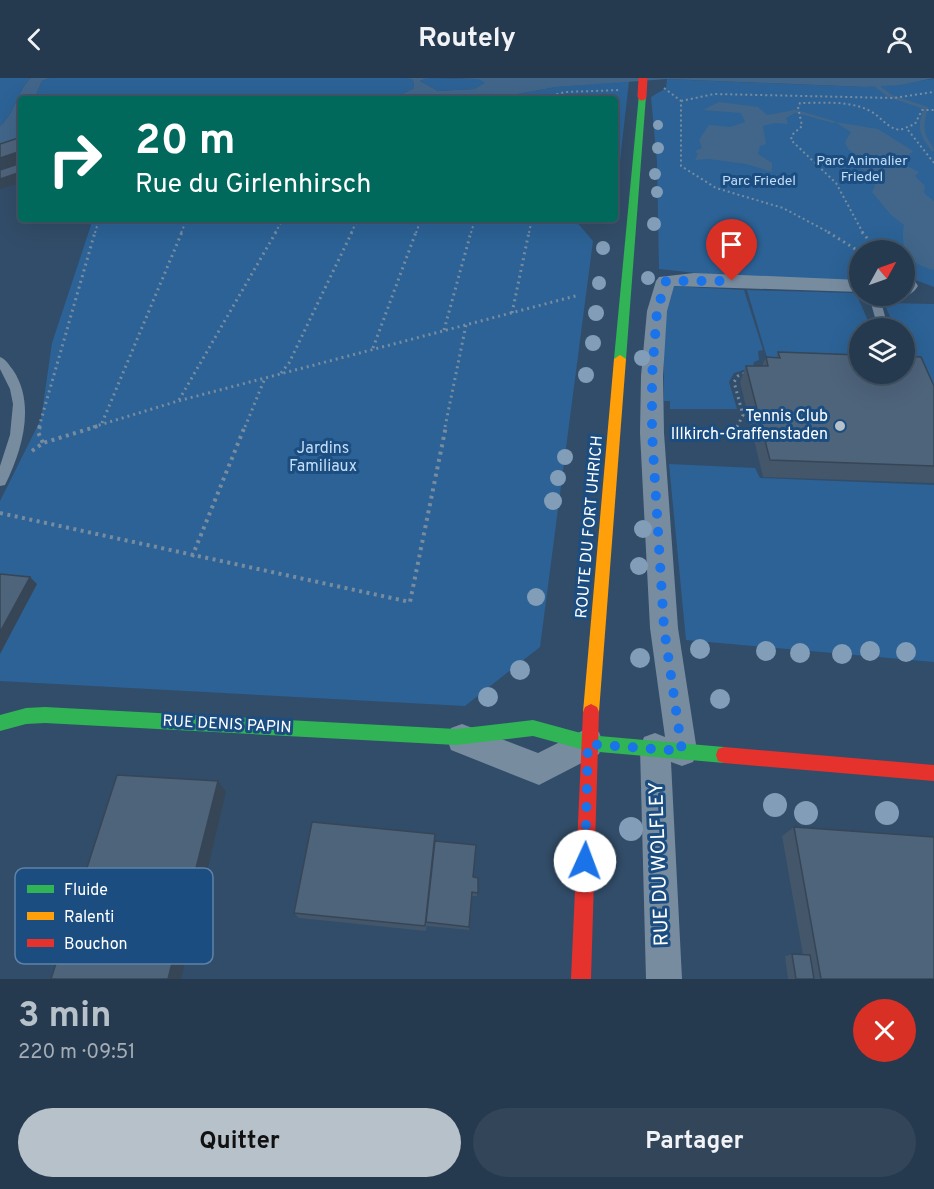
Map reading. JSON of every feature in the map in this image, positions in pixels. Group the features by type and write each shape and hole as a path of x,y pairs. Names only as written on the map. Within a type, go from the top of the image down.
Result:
{"main road":[{"name":"ROUTE DU FORT UHRICH","path":"581,979 588,744 636,93 644,78"},
{"name":"RUE DENIS PAPIN","path":"0,723 26,716 45,715 456,737"},
{"path":"588,744 934,773"}],"street":[{"name":"RUE DU WOLFLEY","path":"663,979 669,750 652,433 652,376 657,311 666,281 694,279 849,286"},
{"name":"RUE DENIS PAPIN","path":"456,737 539,769 588,744"}],"lane":[{"path":"0,361 12,374 21,410 2,476"}],"path":[{"path":"657,88 666,88 681,101 683,147 681,166 688,172 712,187 801,216 849,245"},
{"path":"549,96 565,92 636,93"},
{"path":"681,101 714,94 754,93 895,98 934,92"},
{"path":"869,240 857,226 836,183 791,140 792,135 802,126 798,107 800,103 859,106 872,112 893,129 908,130 917,123 918,114 922,110 934,110"},
{"path":"908,130 934,163"},
{"path":"43,443 39,432 98,222"},
{"path":"102,424 186,222"},
{"path":"178,400 281,222"},
{"path":"280,374 289,363 357,222"},
{"path":"372,349 420,222"},
{"path":"444,331 474,222"},
{"path":"512,313 531,222"},
{"path":"2,476 43,443 178,400 579,295"},
{"path":"0,513 192,557 410,602 466,325"},
{"path":"733,437 743,415 734,382 738,376 749,372"},
{"path":"192,557 266,378"}],"green space":[{"path":"0,78 31,78 22,89 9,115 0,126"},
{"path":"49,78 407,78 413,80 414,88 399,96 35,96 42,81"},
{"path":"427,78 478,79 486,83 474,89 438,91 420,81"},
{"name":"Parc Friedel","path":"667,79 865,87 934,79 934,287 915,280 915,240 849,240 849,281 753,279 659,269 657,162 651,97 666,88"},
{"path":"629,81 618,179 618,96 507,96 556,87"},
{"name":"Jardins Familiaux","path":"92,222 577,222 593,241 540,647 465,706 0,681 0,501 41,419 52,343"},
{"path":"671,286 744,290 763,350 758,351 759,360 754,362 753,367 734,373 729,382 737,409 670,409 670,401 664,401 664,312"},
{"path":"747,290 849,293 849,306 862,306 867,318 849,318 849,366 769,364"},
{"path":"934,304 934,416 915,372 915,318 891,318 885,306"},
{"path":"669,464 755,468 760,478 934,485 934,662 686,640"}],"shaded area":[{"path":"31,78 49,78 42,81 35,96 18,96"},
{"path":"407,78 427,78 420,81 438,91 474,89 485,83 478,79 451,78 934,78 900,85 865,87 667,79 556,87 507,96 399,96 414,88 413,80"},
{"path":"18,97 18,145 0,154 0,126 9,115"},
{"path":"719,102 758,107 767,115 795,110 795,113 786,118 788,124 774,123 763,126 766,144 760,146 758,154 772,163 772,172 746,164 709,159 695,160 698,154 695,151 702,148 699,140 709,125 730,127 745,122 741,113 703,110"},
{"path":"835,122 878,129 913,151 903,160 905,165 919,172 915,176 925,186 924,193 934,201 934,270 915,261 915,240 903,240 904,225 891,215 872,192 875,186 873,177 859,167 858,157 848,149 845,142 851,132"}],"building":[{"path":"18,138 18,152 0,158 0,144"},
{"path":"18,164 18,173 0,179 0,170"},
{"path":"778,352 849,355 849,384 915,384 915,357 921,357 934,386 934,466 770,460 746,366 768,366 766,357 780,358"},
{"path":"0,574 30,577 0,632"},
{"path":"117,775 218,781 196,868 87,868"},
{"path":"312,822 435,834 425,926 294,913"},
{"path":"794,827 934,837 934,979 821,979"},
{"path":"435,841 476,845 473,877 478,878 478,893 472,892 469,927 426,922"},
{"path":"792,954 810,955 814,979 796,979"},
{"path":"56,964 172,964 168,979 51,979"}],"waterway":[{"path":"866,78 890,96 926,108 922,130 934,150"},
{"path":"795,111 835,122"}],"traffic: fast":[{"path":"620,359 642,96"},
{"path":"0,723 26,716 45,715 456,737 533,728 588,743 724,755"}],"traffic: slow":[{"path":"591,712 620,359"}],"traffic: jam":[{"path":"642,96 643,78"},
{"path":"581,979 591,712"},
{"path":"724,755 934,773"}],"place":[{"name":"Tennis Club Illkirch-Graffenstaden","path":"840,426"}],"route":[{"path":"585,861 588,744 682,751 682,730 664,628 656,462 652,433 652,376 657,311 666,281 694,279 732,281"}],"park label":[{"name":"Parc Animalier Friedel","path":"862,170"}]}
